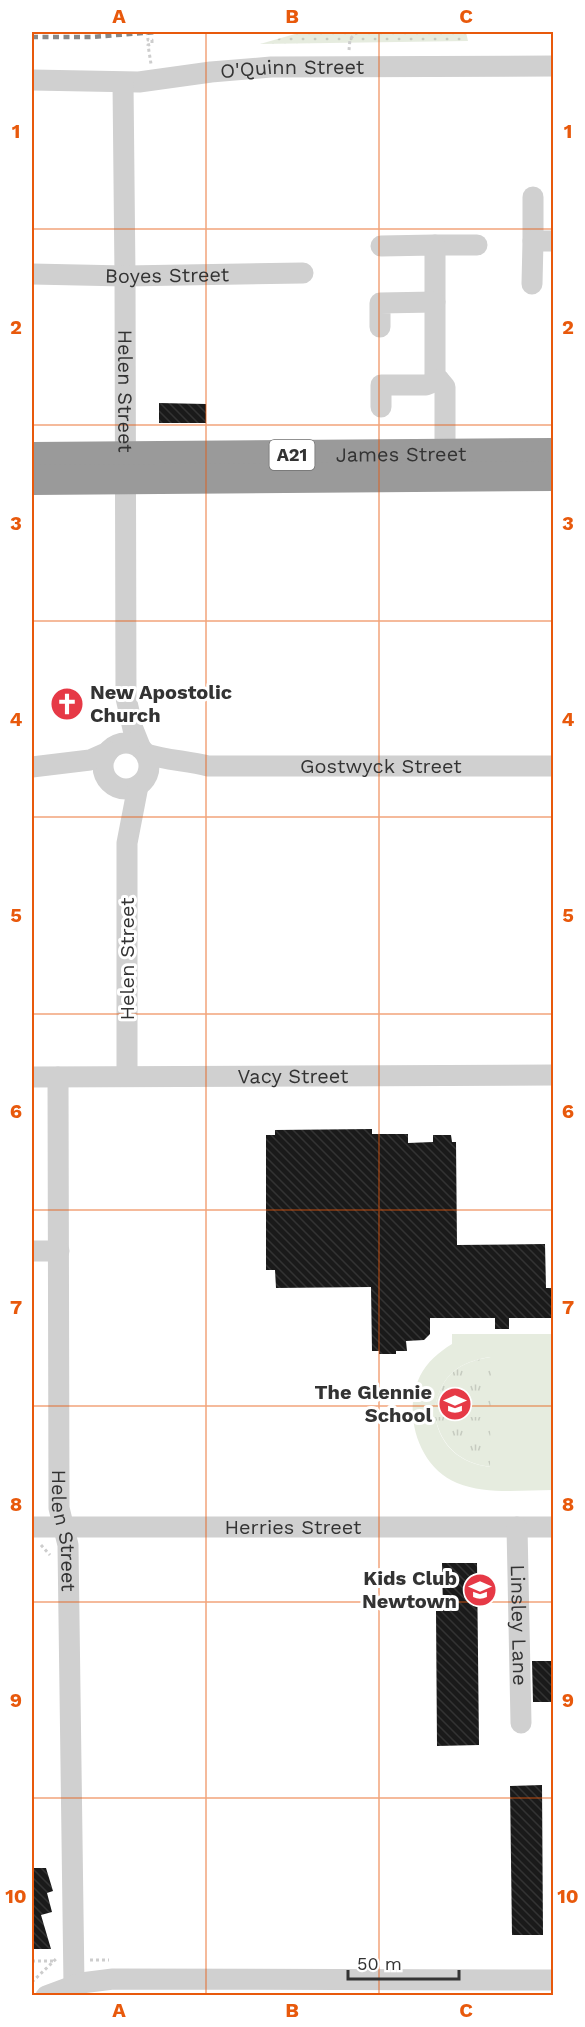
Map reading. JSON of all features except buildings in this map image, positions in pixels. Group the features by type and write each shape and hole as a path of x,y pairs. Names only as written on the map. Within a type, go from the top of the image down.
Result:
{"highway":[{"name":"James Street","path":"32,480 125,467 445,453 554,453"},
{"name":"James Street","path":"32,457 125,467 554,476"}],"street":[{"name":"O'Quinn Street","path":"32,80 123,83 271,67 554,66"},
{"name":"Helen Street","path":"123,83 126,276 126,698 133,729 143,751"},
{"path":"532,284 543,241 533,197"},
{"path":"381,246 477,244"},
{"path":"435,245 435,375 445,387 445,453"},
{"name":"Boyes Street","path":"32,274 126,276 303,273"},
{"path":"380,327 380,303 435,302"},
{"path":"381,407 381,384 426,385 439,380"},
{"name":"Helen Street","path":"110,750 126,698"},
{"path":"127,743 143,751 149,768 142,782 125,790 109,782 37,767 90,760 127,743"},
{"path":"109,782 103,765 110,750"},
{"name":"Gostwyck Street","path":"143,751 164,760 208,766 554,766"},
{"name":"Gostwyck Street","path":"142,782 208,766"},
{"name":"Helen Street","path":"109,782 120,804 127,843 128,1076"},
{"name":"Helen Street","path":"127,843 142,782"},
{"name":"Vacy Street","path":"32,1077 554,1075"},
{"name":"Helen Street","path":"58,1077 60,1512 68,1545 74,1985"},
{"path":"32,1251 58,1251"},
{"name":"Herries Street","path":"32,1527 554,1527"},
{"name":"Linsley Lane","path":"517,1527 521,1723"},
{"path":"46,1995 74,1985 113,1979 554,1980"}],"path":[{"path":"147,32 148,40 152,40 152,44 148,45 151,66"},
{"path":"32,1961 54,1961 32,1982"}],"green space":[{"path":"302,32 466,32 468,41 260,44"},
{"path":"452,1334 553,1334 553,1490 505,1491 468,1487 443,1475 423,1452 414,1422 415,1391 426,1366 452,1344","holes":["491,1358 490,1467 470,1462 454,1452 442,1437 435,1417 482,1417 482,1407 435,1407 447,1378 469,1362"]},
{"path":"491,1357 491,1467 470,1462 454,1452 442,1437 435,1417 482,1417 482,1407 435,1407 447,1378 461,1366"}],"railway":[{"path":"32,37 91,37 157,32"}],"place":[{"name":"New Apostolic Church","path":"67,704"},
{"name":"The Glennie School","path":"455,1404"},
{"name":"Kids Club Newtown","path":"480,1590"}]}
